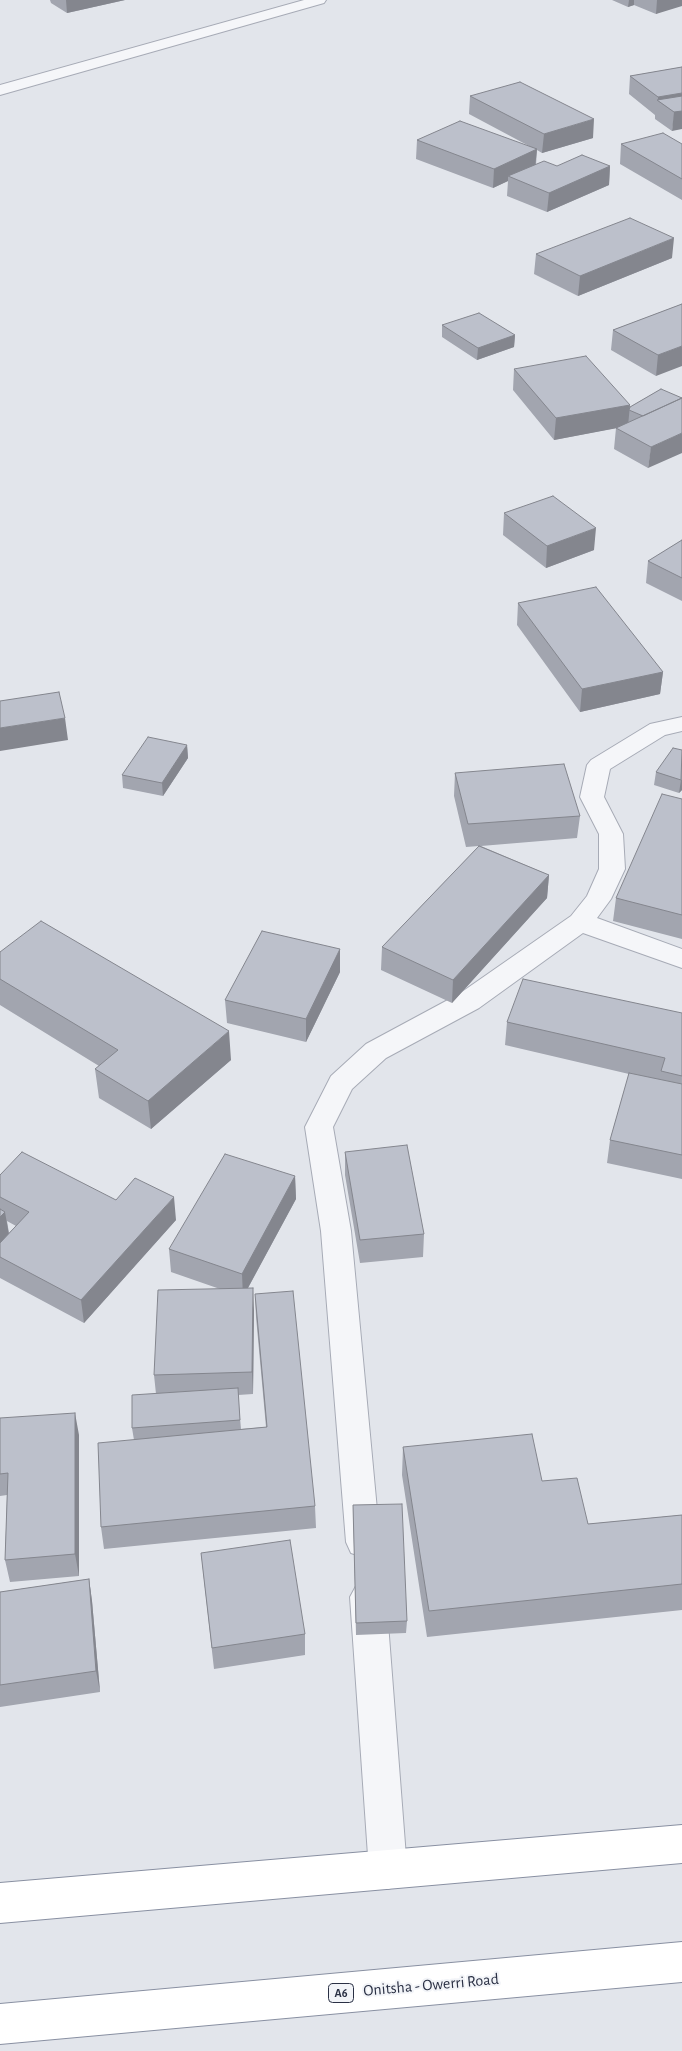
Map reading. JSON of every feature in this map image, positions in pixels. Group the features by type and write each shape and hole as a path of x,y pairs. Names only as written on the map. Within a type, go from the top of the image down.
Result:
{"highway":[{"path":"0,1903 682,1844"},
{"name":"Onitsha - Owerri Road","path":"0,2024 682,1962"}],"street":[{"path":"0,90 319,0"},
{"path":"388,1870 374,1667 336,1231 319,1127 341,1084 376,1050 468,1001 580,922 598,899 612,869 611,834 592,797 598,765 658,729 682,724"},
{"path":"580,922 682,959"}],"building":[{"path":"682,67 682,93 658,97 630,76"},
{"path":"520,82 594,119 544,134 470,96"},
{"path":"682,96 682,111 674,112 657,100"},
{"path":"460,121 537,149 494,169 417,140"},
{"path":"663,133 682,144 682,179 621,144"},
{"path":"582,155 610,166 549,193 508,176 544,161 557,166"},
{"path":"630,218 674,238 580,276 536,254"},
{"path":"682,304 682,346 658,355 613,330"},
{"path":"479,313 515,335 478,348 442,325"},
{"path":"586,356 630,405 556,418 514,369"},
{"path":"661,389 682,398 643,416 629,410 630,407"},
{"path":"682,398 682,433 651,447 616,428"},
{"path":"553,496 596,528 547,546 504,513"},
{"path":"682,540 682,578 648,561"},
{"path":"596,587 663,672 582,689 518,603"},
{"path":"59,692 65,718 0,728 0,701"},
{"path":"148,737 187,745 162,783 122,775"},
{"path":"673,748 682,750 681,780 656,772"},
{"path":"564,764 580,816 468,824 455,773"},
{"path":"662,794 682,799 682,915 616,898"},
{"path":"479,846 549,875 453,980 382,947"},
{"path":"41,921 229,1031 148,1101 95,1069 118,1050 0,979 0,952"},
{"path":"262,931 340,949 306,1019 225,1000"},
{"path":"523,979 682,1013 682,1076 661,1071 665,1058 507,1022"},
{"path":"629,1073 682,1084 682,1155 610,1140"},
{"path":"407,1145 424,1234 360,1240 345,1152"},
{"path":"22,1152 116,1200 135,1178 174,1197 81,1300 0,1257 0,1243 29,1212 0,1197 0,1175"},
{"path":"225,1154 295,1176 242,1274 169,1249"},
{"path":"0,1209 5,1212 0,1217"},
{"path":"253,1288 252,1372 154,1375 158,1290"},
{"path":"293,1291 315,1506 101,1527 98,1443 267,1427 255,1294"},
{"path":"238,1388 240,1420 132,1428 132,1395"},
{"path":"75,1413 75,1554 5,1560 8,1473 0,1474 0,1418"},
{"path":"532,1434 542,1481 577,1478 588,1524 682,1515 682,1584 429,1611 403,1447"},
{"path":"402,1504 407,1621 356,1623 353,1505"},
{"path":"290,1540 305,1634 212,1648 201,1553"},
{"path":"89,1579 96,1671 0,1685 0,1592"}]}
